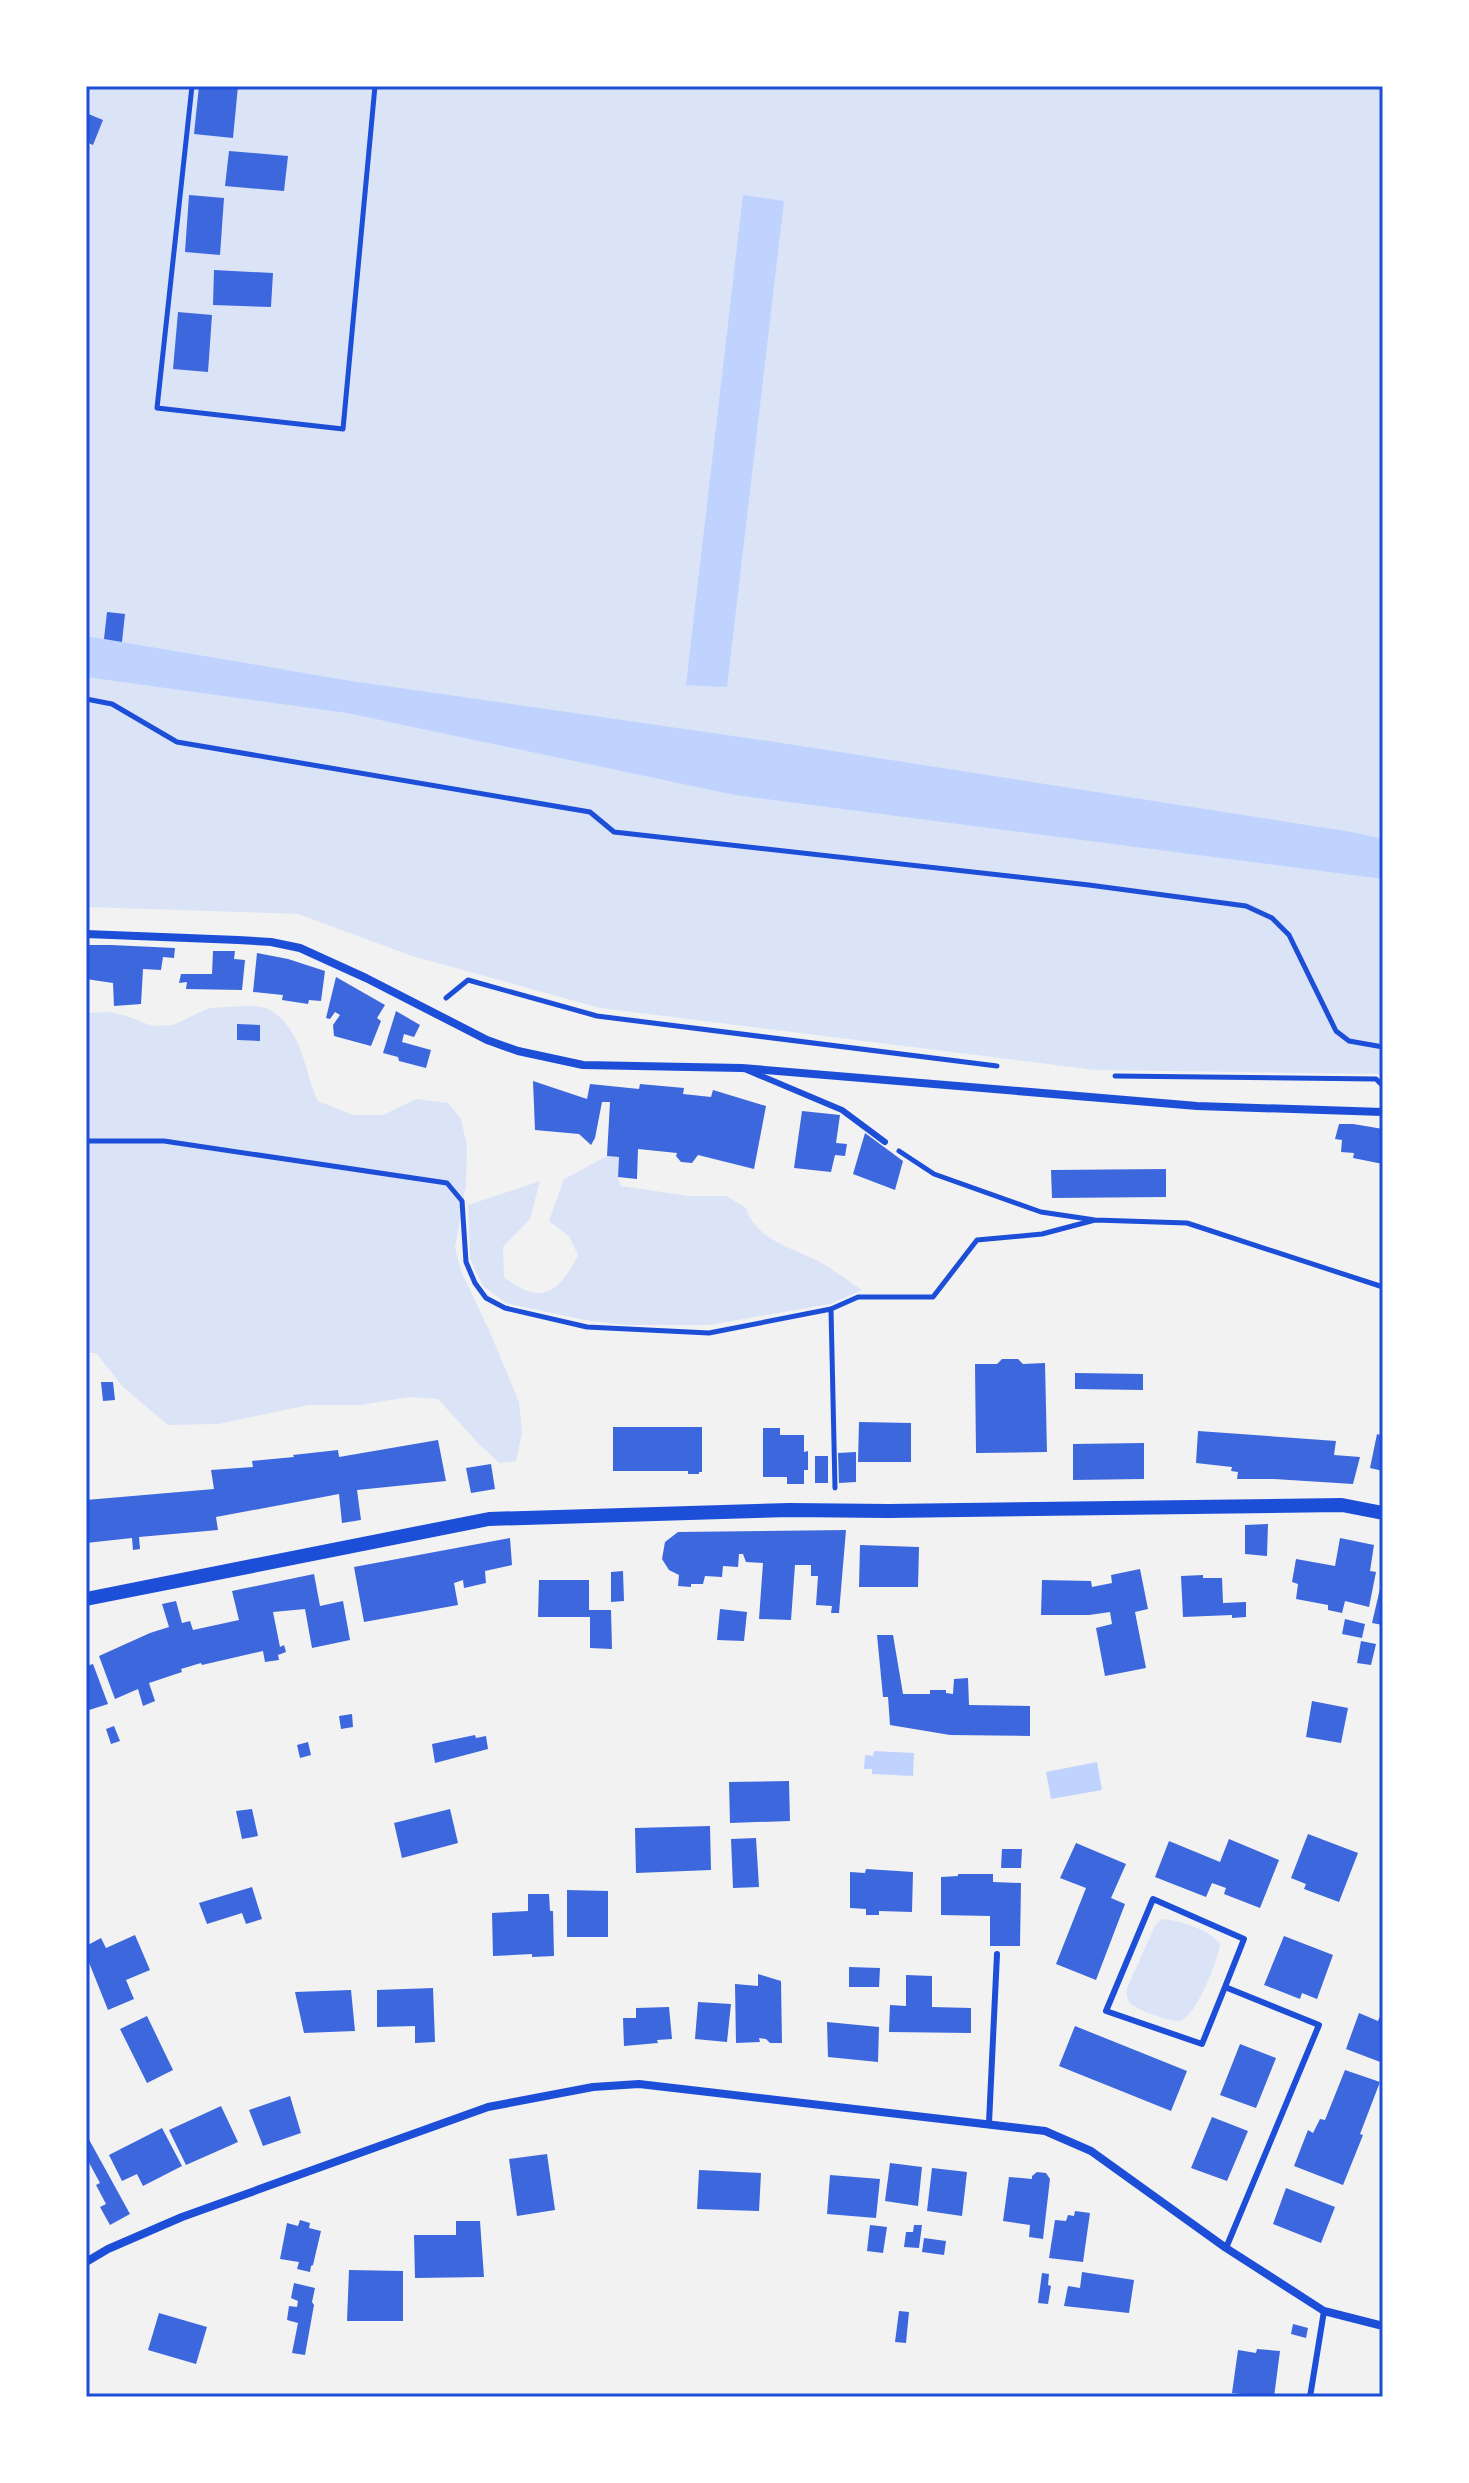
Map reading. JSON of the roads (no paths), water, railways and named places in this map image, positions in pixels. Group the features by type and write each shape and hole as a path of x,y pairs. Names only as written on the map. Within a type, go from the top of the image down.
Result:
{"street":[{"path":"86,934 271,942 300,948 487,1040 564,1063 742,1068 1197,1106 1383,1112"},
{"path":"86,1599 489,1519 836,1510 1342,1505 1383,1513"},
{"path":"86,2262 108,2249 182,2217 488,2107 593,2087 639,2084 1045,2131 1091,2151 1226,2248 1324,2311 1383,2326"}],"lane":[{"path":"742,1068 842,1110 885,1142"},
{"path":"1153,1899 1244,1939 1225,1987 1202,2044 1106,2011 1153,1899"},
{"path":"989,2123 997,1954"},
{"path":"1225,1987 1319,2025 1226,2248"},
{"path":"1310,2397 1324,2311"}],"water":[{"path":"743,195 784,201 727,687 686,685"},
{"path":"86,636 351,681 782,743 1352,832 1383,839 1383,879 735,795 347,713 86,677"},
{"path":"874,1751 914,1753 913,1776 872,1774 872,1769 864,1769 865,1755 873,1756"},
{"path":"1097,1762 1102,1790 1051,1799 1046,1772"}]}
